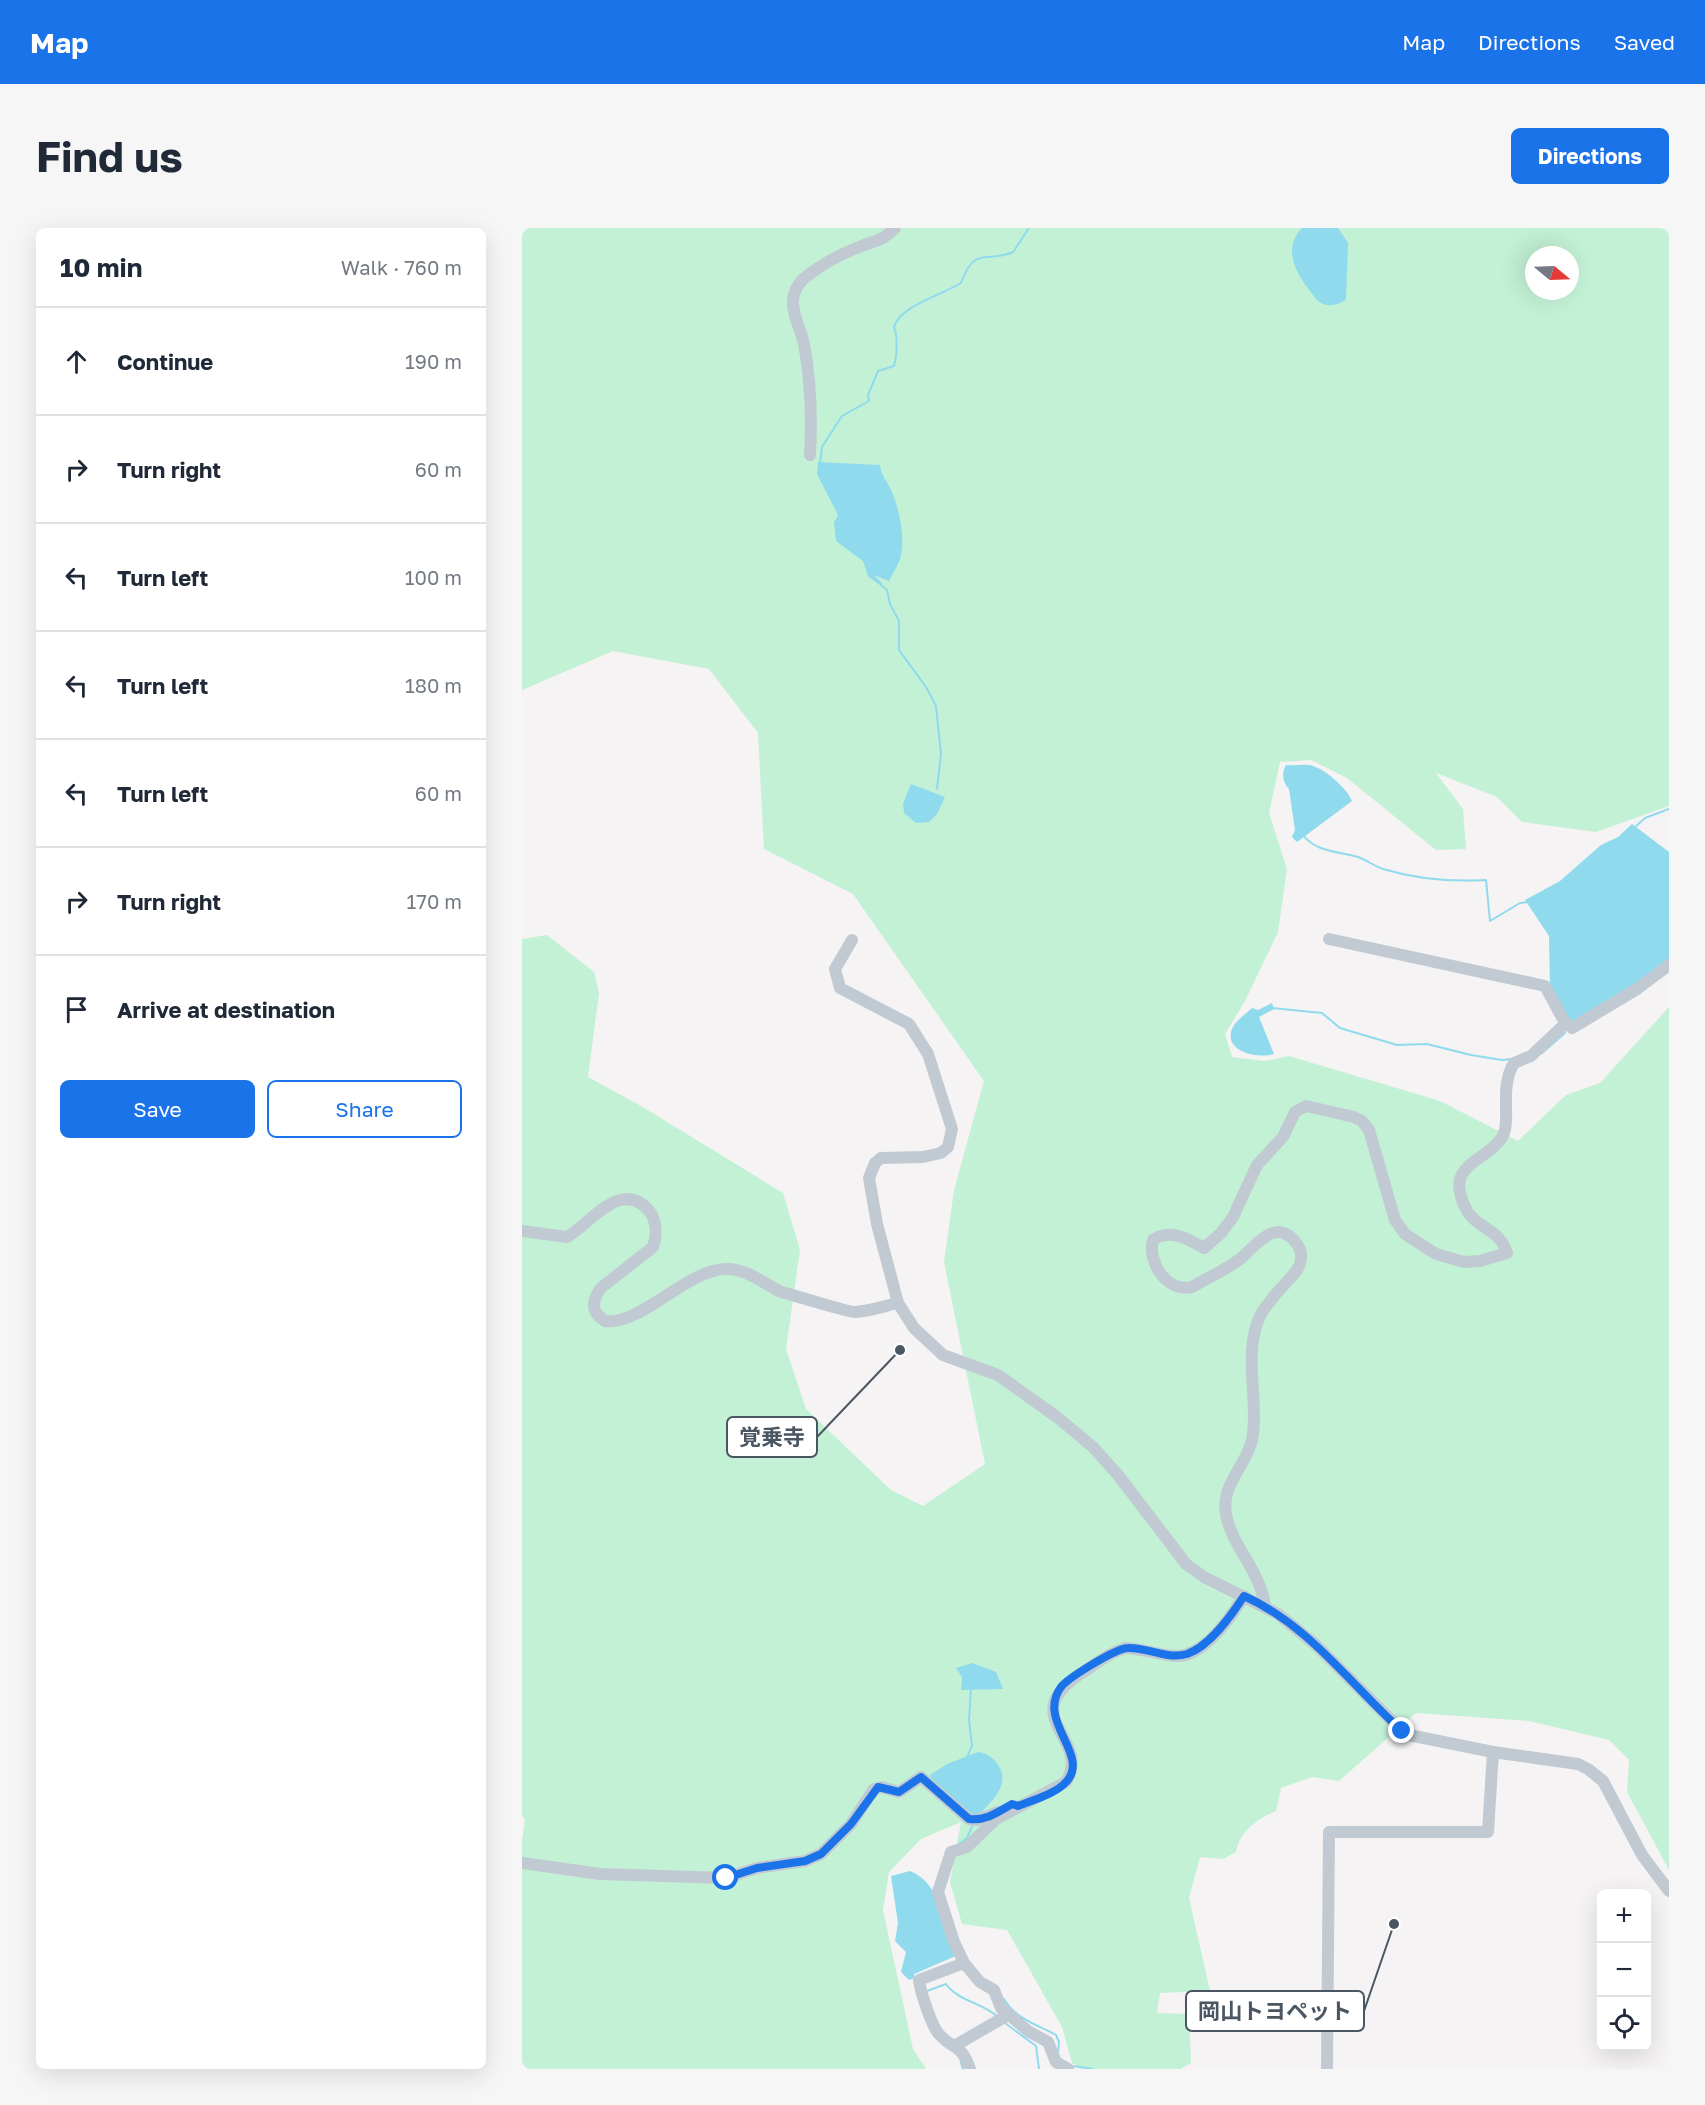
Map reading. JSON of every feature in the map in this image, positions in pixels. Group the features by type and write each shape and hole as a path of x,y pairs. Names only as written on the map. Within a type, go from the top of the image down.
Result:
{"street":[{"path":"810,455 812,418 810,384 804,342 793,307 795,292 798,284 815,271 841,255 879,242 895,228"},
{"path":"1329,939 1545,986 1566,1023 1572,1028 1651,980 1669,965"},
{"path":"852,940 835,969 840,988 909,1024 928,1054 952,1129 948,1147 941,1153 923,1157 880,1158 871,1170 870,1186 877,1224 898,1303 914,1328 943,1355 998,1375 1019,1387 1084,1440 1118,1475 1186,1564 1204,1577 1265,1606 1316,1645 1402,1731 1409,1735 1493,1752 1578,1764 1596,1774 1642,1855 1669,1891"},
{"path":"1265,1606 1263,1587 1226,1515 1225,1499 1253,1435 1252,1350 1260,1315 1298,1270 1301,1263 1301,1251 1292,1239 1270,1233 1261,1237 1241,1258 1184,1289 1176,1287 1162,1275 1152,1258 1153,1240 1161,1234 1171,1233 1204,1248 1221,1233 1233,1217 1257,1165 1277,1145 1295,1112 1306,1106 1354,1117 1362,1121 1369,1130 1395,1220 1405,1234 1436,1254 1464,1262 1480,1262 1507,1253 1500,1237 1471,1218 1460,1192 1460,1178 1463,1169 1501,1138 1506,1126 1504,1089 1514,1063 1531,1056 1566,1023"},
{"path":"522,1231 567,1237 614,1201 635,1202 651,1213 656,1231 653,1247 601,1288 595,1296 593,1305 595,1312 605,1321 622,1320 706,1273 722,1269 745,1272 786,1294 813,1299 849,1312 898,1303"},
{"path":"1068,2069 1056,2062 1048,2042 1028,2031 1001,2008 994,1990 980,1982 964,1963 954,1942 938,1892 951,1852 967,1847 996,1819 1066,1782 1072,1772 1073,1760 1053,1714 1054,1700 1062,1685 1126,1648 1179,1656 1197,1650 1236,1608 1244,1596"},
{"path":"1327,2069 1329,1832 1488,1833 1493,1752"},
{"path":"522,1863 600,1874 726,1878 757,1868 805,1861 821,1854 851,1824 874,1789 881,1787 899,1792 921,1777 973,1819 990,1816 1012,1804 1018,1806"},
{"path":"964,1963 919,1980 935,2029 943,2038 957,2045 970,2069"},
{"path":"957,2045 1008,2015"}],"green space":[{"path":"522,228 1669,228 1669,806 1596,832 1522,822 1497,797 1436,773 1463,809 1466,849 1436,850 1347,778 1311,760 1280,762 1269,813 1287,869 1278,932 1245,1001 1225,1034 1232,1057 1265,1061 1289,1056 1440,1101 1518,1141 1566,1095 1600,1083 1669,1007 1669,1870 1627,1792 1629,1760 1609,1740 1529,1721 1416,1713 1339,1781 1312,1777 1281,1788 1276,1811 1245,1832 1236,1852 1223,1859 1200,1857 1189,1898 1210,1991 1160,1993 1157,2013 1189,2014 1191,2063 1180,2069 1085,2069 1072,2063 1062,2027 1007,1930 962,1924 950,1882 961,1822 921,1839 889,1872 883,1910 913,2049 926,2069 522,2069 522,1840 525,1820 522,1816 522,939 547,935 594,972 599,993 588,1077 641,1106 783,1193 800,1250 786,1349 806,1409 891,1490 923,1506 985,1464 944,1262 954,1190 984,1081 853,894 764,849 758,733 709,669 613,651 522,690"}],"water":[{"path":"1302,228 1338,228 1348,243 1346,300 1332,305 1321,303 1300,277 1292,252 1296,236"},
{"path":"818,462 880,465 896,505 902,540 900,559 889,581 874,575 882,583 881,586 868,576 863,561 836,541 834,523 838,515 817,474"},
{"path":"1286,765 1310,765 1322,770 1340,785 1352,801 1297,842 1292,837 1295,830 1289,789 1283,778"},
{"path":"911,784 945,797 937,814 929,822 916,823 904,813 903,804"},
{"path":"1632,824 1669,852 1669,961 1661,970 1571,1023 1550,989 1549,936 1525,900 1560,881 1601,845 1618,837"},
{"path":"1272,1003 1274,1009 1259,1017 1274,1054 1252,1054 1237,1048 1231,1037 1236,1023 1252,1008 1258,1010"},
{"path":"972,1663 996,1672 1003,1689 961,1690 962,1677 956,1668"},
{"path":"978,1752 994,1759 1002,1772 1002,1779 997,1793 976,1817 932,1780 930,1775 947,1764"},
{"path":"910,1871 929,1885 936,1896 958,1955 914,1974 915,1978 909,1980 901,1972 906,1952 895,1941 898,1923 891,1876"}],"waterway":[{"path":"820,464 822,447 842,416 869,401 868,395 878,371 894,366 897,346 894,327 904,313 961,283 971,263 977,259 1013,252 1029,228"},
{"path":"881,585 887,590 890,604 899,621 899,650 926,687 936,706 941,754 937,789"},
{"path":"1634,828 1645,818 1669,809"},
{"path":"1303,835 1308,841 1321,848 1358,857 1380,868 1395,872 1434,879 1486,880 1490,921 1520,903 1527,902"},
{"path":"1272,1008 1322,1013 1340,1028 1397,1045 1427,1044 1471,1055 1502,1060 1511,1059"},
{"path":"1542,1053 1565,1033"},
{"path":"967,1757 972,1746 969,1720 971,1687"},
{"path":"959,1844 967,1838 973,1824"},
{"path":"927,1991 946,1984 957,1994 998,2017"},
{"path":"1004,1999 1008,2006 1020,2016 1056,2035 1059,2042 1058,2053"},
{"path":"1005,2023 1036,2046 1039,2069"},
{"path":"961,2063 963,2069"},
{"path":"1073,2066 1092,2069"}],"place":[{"name":"覚乗寺","path":"900,1350"},
{"name":"岡山トヨペット","path":"1394,1924"}],"route":[{"path":"726,1878 757,1868 805,1861 821,1854 851,1824 874,1789 878,1787 899,1792 921,1777 969,1819 977,1820 1012,1804 1018,1806 1056,1789 1066,1782 1072,1772 1073,1760 1053,1714 1054,1700 1062,1685 1118,1650 1135,1648 1179,1656 1197,1650 1236,1608 1244,1596 1278,1614 1302,1633 1402,1731"}]}
